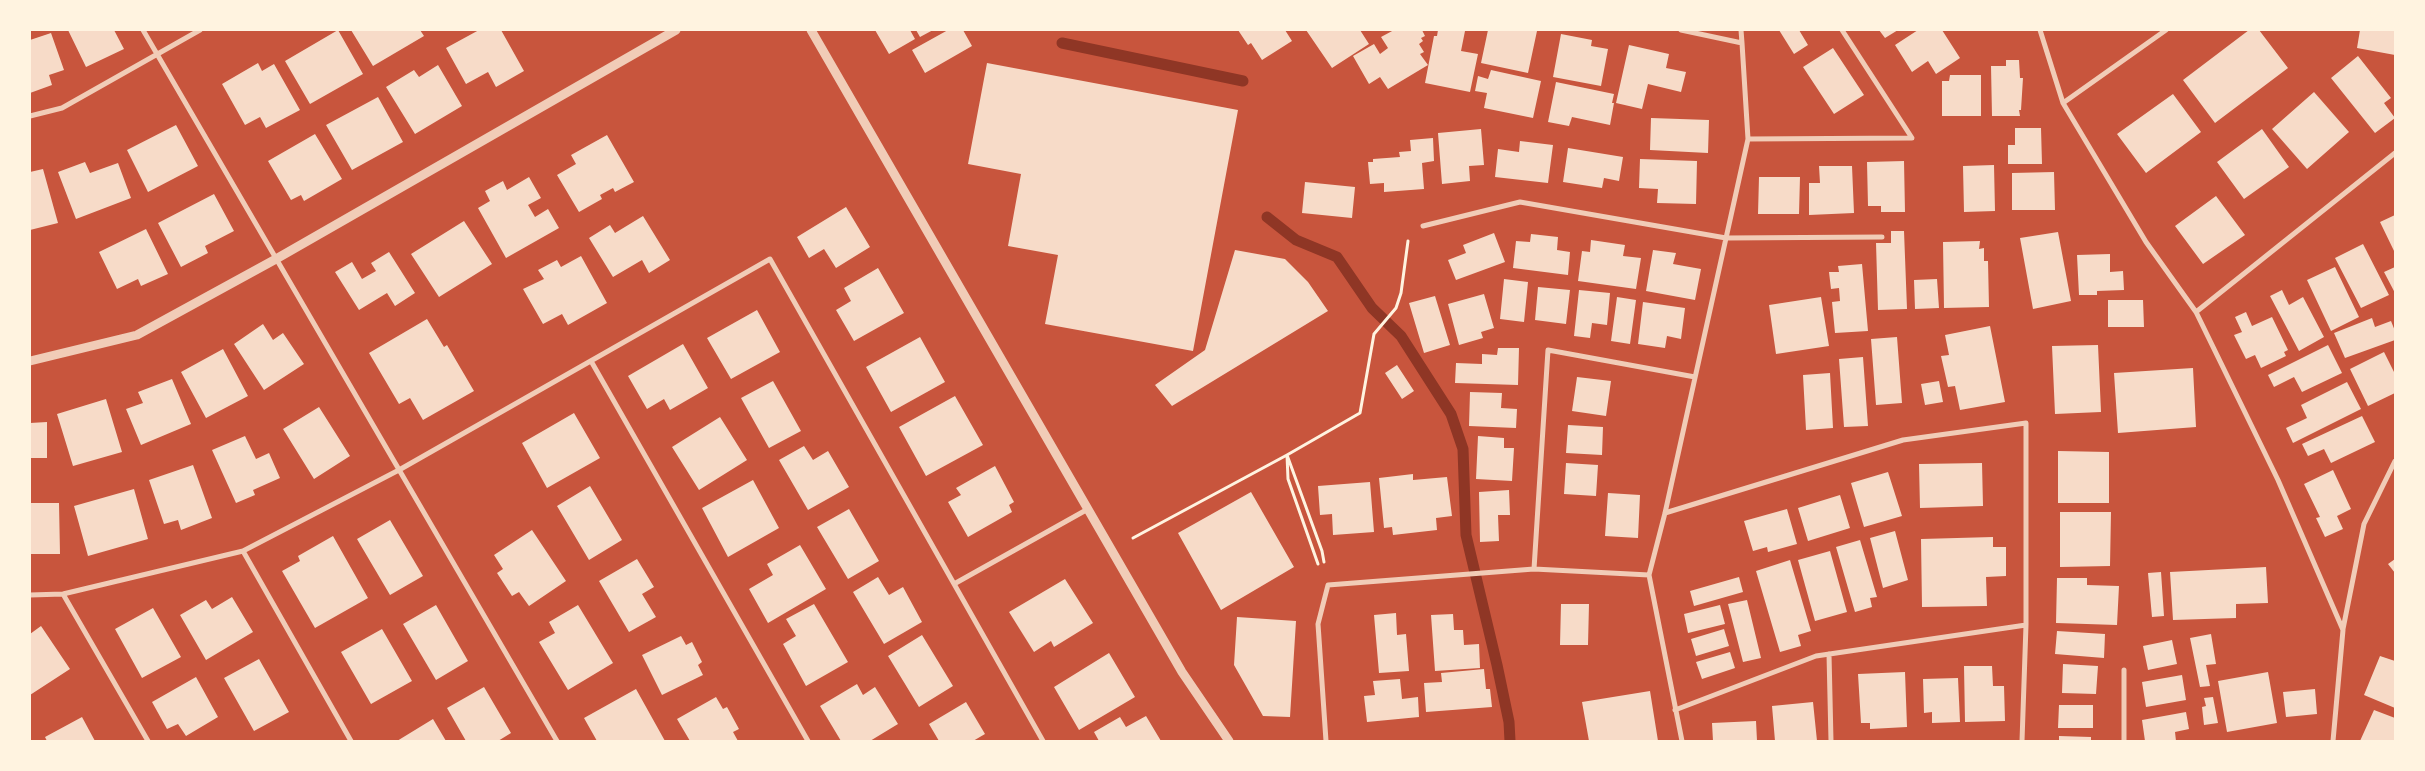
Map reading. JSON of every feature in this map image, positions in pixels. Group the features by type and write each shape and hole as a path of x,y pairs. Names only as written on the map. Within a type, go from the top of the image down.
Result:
{"street":[{"path":"143,30 557,741"},
{"path":"30,116 62,108 200,30"},
{"path":"30,360 137,335 276,259 676,30"},
{"path":"811,30 1113,549 1182,672 1229,741"},
{"path":"1681,30 1742,43"},
{"path":"1682,741 1649,575 1665,513 1748,139 1741,30"},
{"path":"1748,139 1912,138 1842,30"},
{"path":"2040,30 2063,103 2146,242 2196,312 2278,480 2343,630"},
{"path":"2063,103 2166,30"},
{"path":"2196,312 2395,153"},
{"path":"1423,226 1520,202 1726,238 1882,237"},
{"path":"30,595 63,594 243,551 400,470 770,260 1043,741"},
{"path":"1534,569 1548,350 1695,377"},
{"path":"591,361 808,741"},
{"path":"1665,513 1903,440 2026,423 2026,625 2022,741"},
{"path":"2333,741 2343,630 2364,524 2395,461"},
{"path":"954,584 1088,509"},
{"path":"243,551 351,741"},
{"path":"1326,741 1318,624 1328,585 1534,569 1649,575"},
{"path":"63,594 148,741"},
{"path":"1675,710 1816,656 2026,625"},
{"path":"1829,654 1831,741"},
{"path":"2124,670 2124,741"}],"path":[{"path":"1113,549 1360,414 1374,334 1396,308 1401,293 1409,227 1423,226"},
{"path":"1287,455 1322,551"},
{"path":"1287,455 1288,479 1314,556"}],"building":[{"path":"68,30 114,30 124,49 86,67"},
{"path":"338,30 363,74 310,104 285,61"},
{"path":"351,30 420,30 424,36 373,66"},
{"path":"479,30 501,30 524,71 496,87 488,72 466,84 446,48"},
{"path":"875,30 910,30 915,39 889,54"},
{"path":"916,30 933,30 920,37"},
{"path":"948,30 963,30 972,46 925,73 912,50"},
{"path":"1238,30 1285,30 1292,41 1262,60 1251,43 1248,45"},
{"path":"1306,30 1360,30 1369,44 1332,68"},
{"path":"1394,30 1422,30 1425,36 1421,38 1423,41 1419,44 1424,52 1420,54 1428,65 1388,89 1380,77 1369,84 1353,56 1374,44 1380,54 1388,48 1381,37"},
{"path":"1438,30 1465,31 1461,51 1478,54 1470,92 1425,83 1434,36 1437,36"},
{"path":"1488,30 1537,31 1528,73 1481,63"},
{"path":"1779,30 1799,30 1808,45 1794,54"},
{"path":"1879,30 1898,30 1885,38"},
{"path":"1918,30 1942,30 1960,58 1936,74 1928,61 1912,72 1895,45"},
{"path":"2249,30 2259,30 2288,68 2215,123 2183,80"},
{"path":"2360,30 2395,30 2395,55 2357,48"},
{"path":"51,33 64,70 49,75 52,85 30,93 30,40"},
{"path":"1561,34 1592,40 1591,46 1608,49 1601,86 1553,77"},
{"path":"1629,45 1669,54 1666,68 1686,72 1681,92 1648,84 1642,109 1616,103"},
{"path":"1833,48 1864,95 1834,114 1803,67"},
{"path":"2358,56 2391,98 2384,103 2395,118 2375,133 2331,78"},
{"path":"2006,60 2019,60 2020,78 2023,78 2020,116 1992,116 1991,66 2006,66"},
{"path":"258,63 262,71 274,64 300,110 266,128 260,117 245,125 222,84"},
{"path":"987,63 1238,110 1193,351 1045,324 1058,255 1008,246 1021,174 968,164"},
{"path":"438,65 462,106 415,134 386,87 414,70 419,77"},
{"path":"1491,70 1541,81 1533,118 1484,108 1487,93 1475,91 1478,76 1488,79"},
{"path":"1950,75 1981,75 1981,116 1942,116 1942,81 1949,81"},
{"path":"1556,82 1614,94 1610,125 1572,117 1569,126 1548,122"},
{"path":"2314,92 2349,132 2307,169 2272,129"},
{"path":"2173,94 2201,132 2146,173 2117,134"},
{"path":"378,97 403,142 352,170 326,125"},
{"path":"1651,118 1709,120 1708,153 1650,150"},
{"path":"176,125 198,166 148,192 127,150"},
{"path":"2015,128 2041,128 2042,164 2008,164 2008,145 2015,145"},
{"path":"1481,129 1484,165 1469,166 1470,181 1442,184 1438,133"},
{"path":"2262,129 2289,167 2244,199 2217,162"},
{"path":"315,134 342,179 304,201 301,195 291,200 268,161"},
{"path":"607,135 634,182 615,192 613,188 600,195 602,199 579,212 557,175 576,164 571,155"},
{"path":"1433,138 1434,161 1422,163 1424,189 1384,192 1384,183 1370,184 1368,162 1373,162 1373,159 1400,157 1399,152 1411,151 1410,140"},
{"path":"1520,141 1553,145 1548,183 1495,177 1498,149 1519,152"},
{"path":"1568,148 1623,157 1619,181 1604,178 1602,188 1563,182"},
{"path":"1640,159 1697,161 1696,204 1657,203 1658,189 1639,188"},
{"path":"1904,161 1905,212 1881,212 1881,206 1868,206 1867,162"},
{"path":"85,162 90,173 118,163 131,198 76,219 58,172"},
{"path":"1994,165 1995,211 1964,212 1963,166"},
{"path":"1819,166 1852,166 1854,213 1809,215 1809,183 1820,183"},
{"path":"43,169 58,223 30,230 30,172"},
{"path":"2054,172 2055,210 2012,210 2012,173"},
{"path":"529,177 541,198 528,205 535,217 548,209 559,228 506,258 478,208 490,201 485,191 503,181 507,190"},
{"path":"1759,177 1800,177 1799,214 1758,214"},
{"path":"1305,182 1355,187 1352,218 1302,213"},
{"path":"214,194 234,231 205,246 208,253 181,267 158,223"},
{"path":"2216,196 2245,235 2203,264 2175,226"},
{"path":"846,207 870,247 836,268 824,249 809,258 797,237"},
{"path":"2395,215 2395,253 2380,222"},
{"path":"643,216 670,260 649,273 642,260 613,277 589,238 610,225 615,233"},
{"path":"464,221 492,264 439,297 411,254"},
{"path":"146,229 168,274 141,286 138,279 117,289 99,252"},
{"path":"1891,231 1904,231 1907,309 1878,310 1876,243 1891,243"},
{"path":"2058,232 2071,301 2033,309 2020,238"},
{"path":"1494,233 1505,262 1456,280 1448,260 1466,253 1463,245"},
{"path":"1531,234 1558,237 1557,250 1570,252 1568,275 1513,268 1516,241 1530,242"},
{"path":"1591,240 1625,245 1623,256 1641,258 1636,289 1578,281 1582,251 1590,252"},
{"path":"1980,241 1979,249 1984,248 1984,261 1988,261 1989,307 1944,308 1943,242"},
{"path":"2363,244 2389,295 2361,308 2335,258"},
{"path":"1235,250 1285,259 1308,282 1328,311 1172,406 1155,385 1205,350"},
{"path":"1653,250 1676,253 1673,264 1701,269 1695,300 1646,291"},
{"path":"389,252 415,293 395,306 387,293 359,310 335,272 352,262 362,279 376,271 371,263"},
{"path":"2110,254 2110,272 2123,271 2124,290 2097,291 2097,295 2079,295 2077,255"},
{"path":"581,256 607,303 568,325 562,314 543,324 523,289 544,279 538,270 557,260 561,267"},
{"path":"1862,264 1868,331 1835,333 1832,302 1840,301 1839,288 1831,289 1829,272 1839,272 1838,266"},
{"path":"2335,267 2359,317 2331,331 2307,280"},
{"path":"2395,267 2395,293 2384,272"},
{"path":"878,268 904,313 854,341 836,310 851,301 844,288"},
{"path":"1504,279 1528,282 1524,322 1500,319"},
{"path":"1937,279 1939,308 1915,309 1914,280"},
{"path":"1538,287 1570,290 1566,324 1535,320"},
{"path":"1579,290 1610,293 1607,325 1592,323 1590,338 1574,336"},
{"path":"2282,290 2289,305 2303,297 2324,337 2299,351 2270,296"},
{"path":"1484,294 1494,328 1481,332 1483,338 1459,345 1448,304"},
{"path":"1435,296 1450,345 1424,353 1409,303"},
{"path":"1617,297 1636,300 1630,344 1611,341"},
{"path":"1821,297 1829,346 1776,354 1769,305"},
{"path":"2108,300 2143,300 2144,327 2108,327"},
{"path":"1643,302 1685,308 1681,339 1667,336 1665,348 1638,344"},
{"path":"757,310 780,352 731,379 707,338"},
{"path":"2246,312 2252,326 2272,317 2288,350 2284,352 2286,356 2261,368 2255,355 2246,359 2234,335 2242,332 2235,317"},
{"path":"2372,318 2375,327 2391,321 2395,331 2395,340 2345,358 2334,333"},
{"path":"427,319 444,347 447,345 474,391 423,420 410,398 399,404 369,353"},
{"path":"263,324 273,340 283,333 304,364 264,390 234,344"},
{"path":"1990,326 2005,402 1960,410 1955,386 1948,387 1941,356 1949,355 1945,335"},
{"path":"920,337 945,382 891,412 866,367"},
{"path":"1897,337 1902,403 1876,405 1871,339"},
{"path":"683,344 708,388 670,410 664,399 647,409 628,376"},
{"path":"2098,345 2101,412 2055,414 2052,346"},
{"path":"2328,345 2342,373 2302,392 2294,377 2274,387 2268,375"},
{"path":"1498,348 1519,348 1518,385 1455,383 1456,363 1482,364 1482,354 1497,355"},
{"path":"223,349 248,396 206,418 181,372"},
{"path":"2384,352 2395,374 2395,393 2368,406 2350,369"},
{"path":"1863,357 1868,426 1844,427 1839,359"},
{"path":"1397,365 1414,391 1402,399 1385,373"},
{"path":"2193,368 2196,427 2118,433 2114,373"},
{"path":"1830,373 1833,428 1806,430 1803,375"},
{"path":"1577,377 1611,381 1606,416 1572,411"},
{"path":"172,379 191,424 141,445 126,409 143,403 138,392"},
{"path":"773,381 801,431 769,448 741,398"},
{"path":"1939,381 1943,402 1925,405 1921,384"},
{"path":"2347,382 2361,409 2293,443 2286,428 2307,418 2301,405"},
{"path":"1470,392 1502,393 1501,408 1517,409 1516,428 1469,426"},
{"path":"955,396 983,445 926,476 899,427"},
{"path":"106,399 122,452 73,466 57,414"},
{"path":"319,407 350,456 314,479 283,429"},
{"path":"574,413 600,458 547,488 522,443"},
{"path":"2362,416 2375,442 2331,463 2324,449 2308,456 2302,444"},
{"path":"720,417 747,460 699,490 672,447"},
{"path":"47,422 47,458 30,458 30,423"},
{"path":"1568,425 1603,427 1602,455 1566,453"},
{"path":"245,436 256,459 269,453 280,478 253,490 255,495 236,503 212,450"},
{"path":"1478,436 1504,438 1504,448 1514,448 1512,481 1476,479"},
{"path":"804,446 813,460 828,451 849,487 808,510 779,460"},
{"path":"2058,451 2109,452 2109,503 2058,503"},
{"path":"1566,463 1598,465 1596,496 1564,494"},
{"path":"1982,463 1983,506 1920,508 1919,464"},
{"path":"193,465 212,518 181,530 178,520 164,524 149,480"},
{"path":"995,466 1014,502 1009,505 1012,512 968,537 948,502 961,495 956,488"},
{"path":"2333,470 2351,509 2337,516 2343,529 2325,537 2316,518 2320,517 2304,484"},
{"path":"1888,472 1902,516 1864,527 1851,483"},
{"path":"1413,474 1413,480 1447,477 1452,516 1436,518 1437,530 1393,535 1392,527 1384,528 1379,478"},
{"path":"753,480 779,528 728,557 702,508"},
{"path":"1370,482 1374,532 1333,535 1332,514 1320,515 1318,486"},
{"path":"590,486 622,540 589,560 557,506"},
{"path":"134,489 148,539 88,556 74,506"},
{"path":"1509,490 1510,515 1498,515 1499,541 1480,542 1479,492"},
{"path":"1251,492 1294,567 1221,610 1178,533"},
{"path":"1608,493 1640,495 1638,538 1605,536"},
{"path":"1840,495 1850,528 1808,541 1798,508"},
{"path":"30,503 59,503 60,554 30,554"},
{"path":"849,509 879,561 848,579 817,527"},
{"path":"1787,509 1797,544 1768,552 1767,547 1753,551 1744,521"},
{"path":"2060,512 2111,512 2110,566 2060,567"},
{"path":"390,520 423,576 390,595 357,539"},
{"path":"532,530 566,581 529,606 519,592 512,596 497,573 503,569 494,555"},
{"path":"1895,531 1908,580 1883,588 1870,538"},
{"path":"333,536 368,598 315,628 282,571 300,561 298,556"},
{"path":"1993,537 1993,547 2006,547 2006,576 1986,577 1987,606 1922,607 1921,539"},
{"path":"1860,540 1877,597 1870,598 1872,607 1855,612 1836,547"},
{"path":"800,545 826,589 768,623 749,589 773,575 767,564"},
{"path":"1830,551 1847,612 1815,621 1798,560"},
{"path":"637,559 654,587 642,594 656,617 629,632 599,581"},
{"path":"2395,559 2395,573 2388,564"},
{"path":"1790,560 1811,631 1798,635 1801,646 1780,652 1756,571"},
{"path":"2266,567 2268,603 2236,604 2236,618 2173,620 2170,572"},
{"path":"2161,572 2164,616 2152,617 2148,573"},
{"path":"878,577 889,595 903,587 922,622 884,644 853,592"},
{"path":"1739,577 1743,592 1694,606 1690,591"},
{"path":"2057,578 2087,578 2087,585 2119,586 2117,625 2056,623"},
{"path":"1065,579 1093,623 1054,647 1051,641 1034,652 1009,612"},
{"path":"232,597 253,632 206,660 180,615 206,600 212,609"},
{"path":"1747,600 1761,658 1743,662 1728,604"},
{"path":"814,604 848,662 806,686 783,644 796,636 786,619"},
{"path":"1561,604 1589,604 1588,645 1560,645"},
{"path":"436,605 468,661 436,680 403,624"},
{"path":"578,605 613,663 568,690 539,642 555,633 549,622"},
{"path":"1720,605 1725,624 1688,633 1684,614"},
{"path":"153,608 181,657 142,678 115,629"},
{"path":"1396,613 1397,635 1406,634 1409,671 1379,673 1374,615"},
{"path":"1453,614 1454,630 1463,630 1464,645 1479,644 1480,668 1435,671 1431,615"},
{"path":"1237,617 1296,621 1290,717 1263,716 1234,665"},
{"path":"41,626 70,669 30,695 30,634"},
{"path":"382,629 412,681 371,704 341,652"},
{"path":"1724,629 1729,646 1696,656 1691,639"},
{"path":"2057,631 2105,634 2104,658 2055,654"},
{"path":"2211,634 2216,664 2206,665 2210,686 2200,687 2190,638"},
{"path":"922,635 953,686 919,707 888,656"},
{"path":"681,636 686,645 692,642 702,662 698,665 703,675 662,695 642,655"},
{"path":"2172,640 2177,664 2148,670 2143,646"},
{"path":"1730,652 1735,668 1702,679 1696,662"},
{"path":"1109,653 1135,697 1079,730 1054,687"},
{"path":"2380,656 2395,661 2395,708 2364,695"},
{"path":"259,659 289,712 254,731 224,678"},
{"path":"2063,664 2098,666 2096,694 2062,693"},
{"path":"1964,666 1992,666 1993,686 2004,686 2005,721 1965,722"},
{"path":"1484,669 1486,689 1490,689 1492,707 1426,712 1424,683 1442,682 1441,673"},
{"path":"1905,672 1907,727 1870,729 1870,723 1861,723 1858,674"},
{"path":"2268,672 2277,723 2227,732 2218,681"},
{"path":"2182,675 2186,700 2146,707 2142,682"},
{"path":"196,677 218,717 186,736 178,724 167,729 152,702"},
{"path":"1958,678 1960,722 1932,723 1932,712 1924,713 1923,679"},
{"path":"1400,679 1402,699 1418,697 1419,717 1367,722 1364,696 1375,695 1373,681"},
{"path":"857,684 863,695 875,687 898,724 870,741 841,741 820,706"},
{"path":"484,687 511,733 498,741 466,741 447,708"},
{"path":"636,689 665,741 597,741 584,718"},
{"path":"2315,689 2317,714 2286,717 2283,692"},
{"path":"1650,691 1658,741 1589,741 1582,702"},
{"path":"716,697 723,709 727,707 739,729 733,732 738,741 690,741 677,719"},
{"path":"2213,697 2218,723 2204,725 2202,707 2206,706 2204,698"},
{"path":"966,702 985,734 973,741 939,741 929,724"},
{"path":"1813,702 1817,741 1775,741 1772,706"},
{"path":"2059,705 2093,705 2093,728 2058,728"},
{"path":"2374,710 2395,718 2395,741 2360,741"},
{"path":"2186,712 2189,729 2175,732 2176,741 2145,741 2142,720"},
{"path":"1146,716 1161,741 1099,741 1094,732 1120,717 1126,727"},
{"path":"82,717 95,741 47,741 45,737"},
{"path":"433,719 446,741 397,741"},
{"path":"1756,721 1757,741 1713,741 1712,723"},
{"path":"2059,736 2091,737 2091,741 2059,741"}],"waterway":[{"path":"1062,43 1243,81"},
{"path":"1267,217 1296,240 1337,257 1372,308 1401,336 1451,414 1463,449 1466,535 1497,665 1509,722 1510,741"}]}
